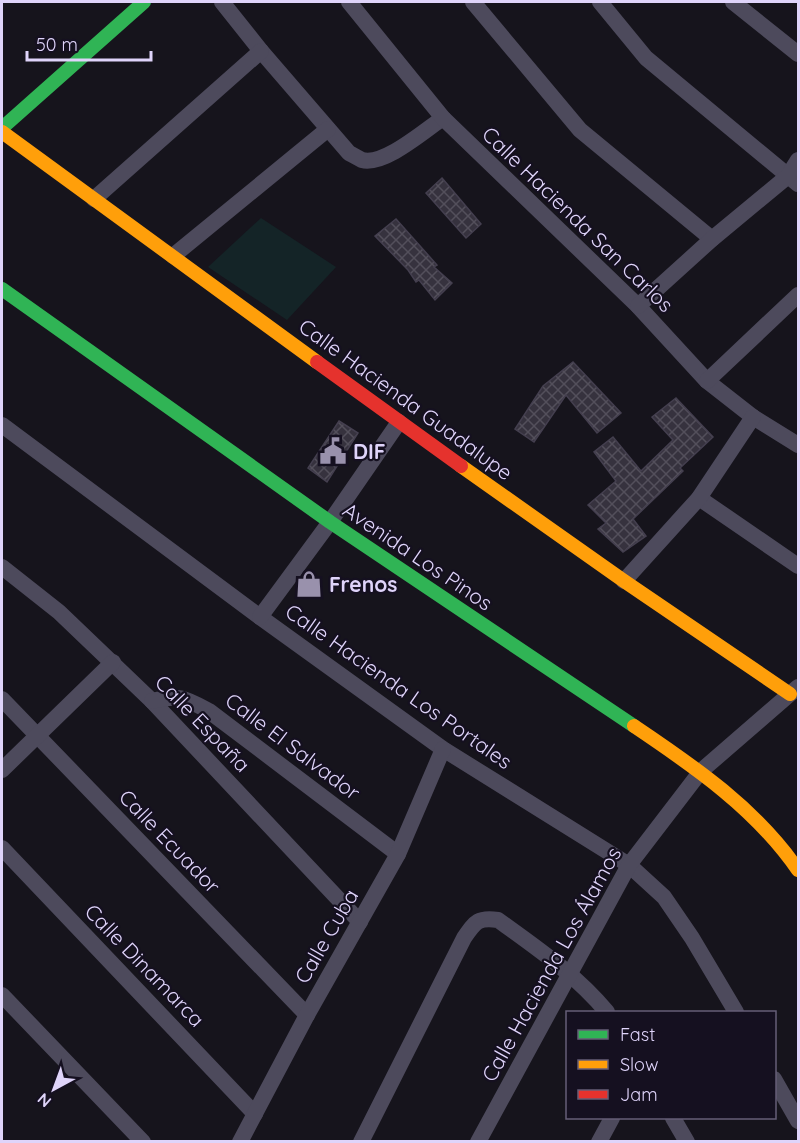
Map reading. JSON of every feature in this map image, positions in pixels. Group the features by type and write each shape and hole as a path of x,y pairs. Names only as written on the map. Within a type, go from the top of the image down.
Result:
{"street":[{"path":"2,130 144,2"},
{"path":"222,2 349,153 363,160 378,160 392,153 442,118"},
{"name":"Calle Hacienda San Carlos","path":"349,2 442,118 638,306 707,381 753,417 797,441"},
{"path":"473,2 580,130 712,239"},
{"path":"600,2 646,58 793,180"},
{"path":"733,2 798,54"},
{"path":"94,199 261,51"},
{"path":"173,256 328,129"},
{"name":"Calle Hacienda Guadalupe","path":"2,130 399,422 624,581 794,691"},
{"path":"638,306 712,239 793,180 798,160"},
{"name":"Avenida Los Pinos","path":"2,289 330,522 701,771 754,817 792,859 798,870"},
{"path":"707,381 798,295"},
{"path":"624,581 699,498 753,417"},
{"path":"260,617 330,522 399,422"},
{"name":"Calle Hacienda Los Portales","path":"2,425 442,749 629,865 664,897 693,938 735,1011"},
{"path":"699,498 798,566"},
{"name":"Calle España","path":"2,567 59,612 113,662 360,922"},
{"path":"2,770 113,662"},
{"name":"Calle Hacienda Los Álamos","path":"478,1142 629,865 701,771 794,691"},
{"name":"Calle El Salvador","path":"152,701 171,696 188,699 209,711 399,854"},
{"name":"Calle Ecuador","path":"2,699 307,1015"},
{"name":"Calle Cuba","path":"240,1142 307,1015 399,854 442,749"},
{"name":"Calle Dinamarca","path":"2,848 255,1114"},
{"path":"361,1142 464,938 475,922 485,918 498,920 570,973 588,989 606,1011"},
{"path":"2,995 143,1142"},
{"path":"776,1082 798,1121"},
{"path":"599,1142 611,1119"},
{"path":"674,1119 687,1142"}],"shaded area":[{"path":"261,218 336,267 287,320 208,267"}],"building":[{"path":"442,178 481,224 466,238 426,193"},
{"path":"396,219 437,265 434,267 452,283 435,300 419,280 416,282 408,270 375,236"},
{"path":"573,362 621,413 597,433 566,395 534,442 515,429 543,386"},
{"path":"676,398 713,437 680,468 683,471 633,519 646,536 623,552 598,529 606,523 588,505 616,481 594,452 613,437 641,471 673,440 652,417"},
{"name":"DIF","path":"339,421 358,433 327,482 308,468"}],"traffic: fast":[{"path":"2,128 144,2"},
{"path":"2,289 330,522 634,726"}],"traffic: slow":[{"path":"2,132 317,362"},
{"path":"461,466 790,694"},
{"path":"634,726 702,773 744,808 798,870"}],"traffic: jam":[{"path":"317,362 461,466"}],"place":[{"name":"DIF","path":"333,451"},
{"name":"Frenos","path":"309,584"}]}
